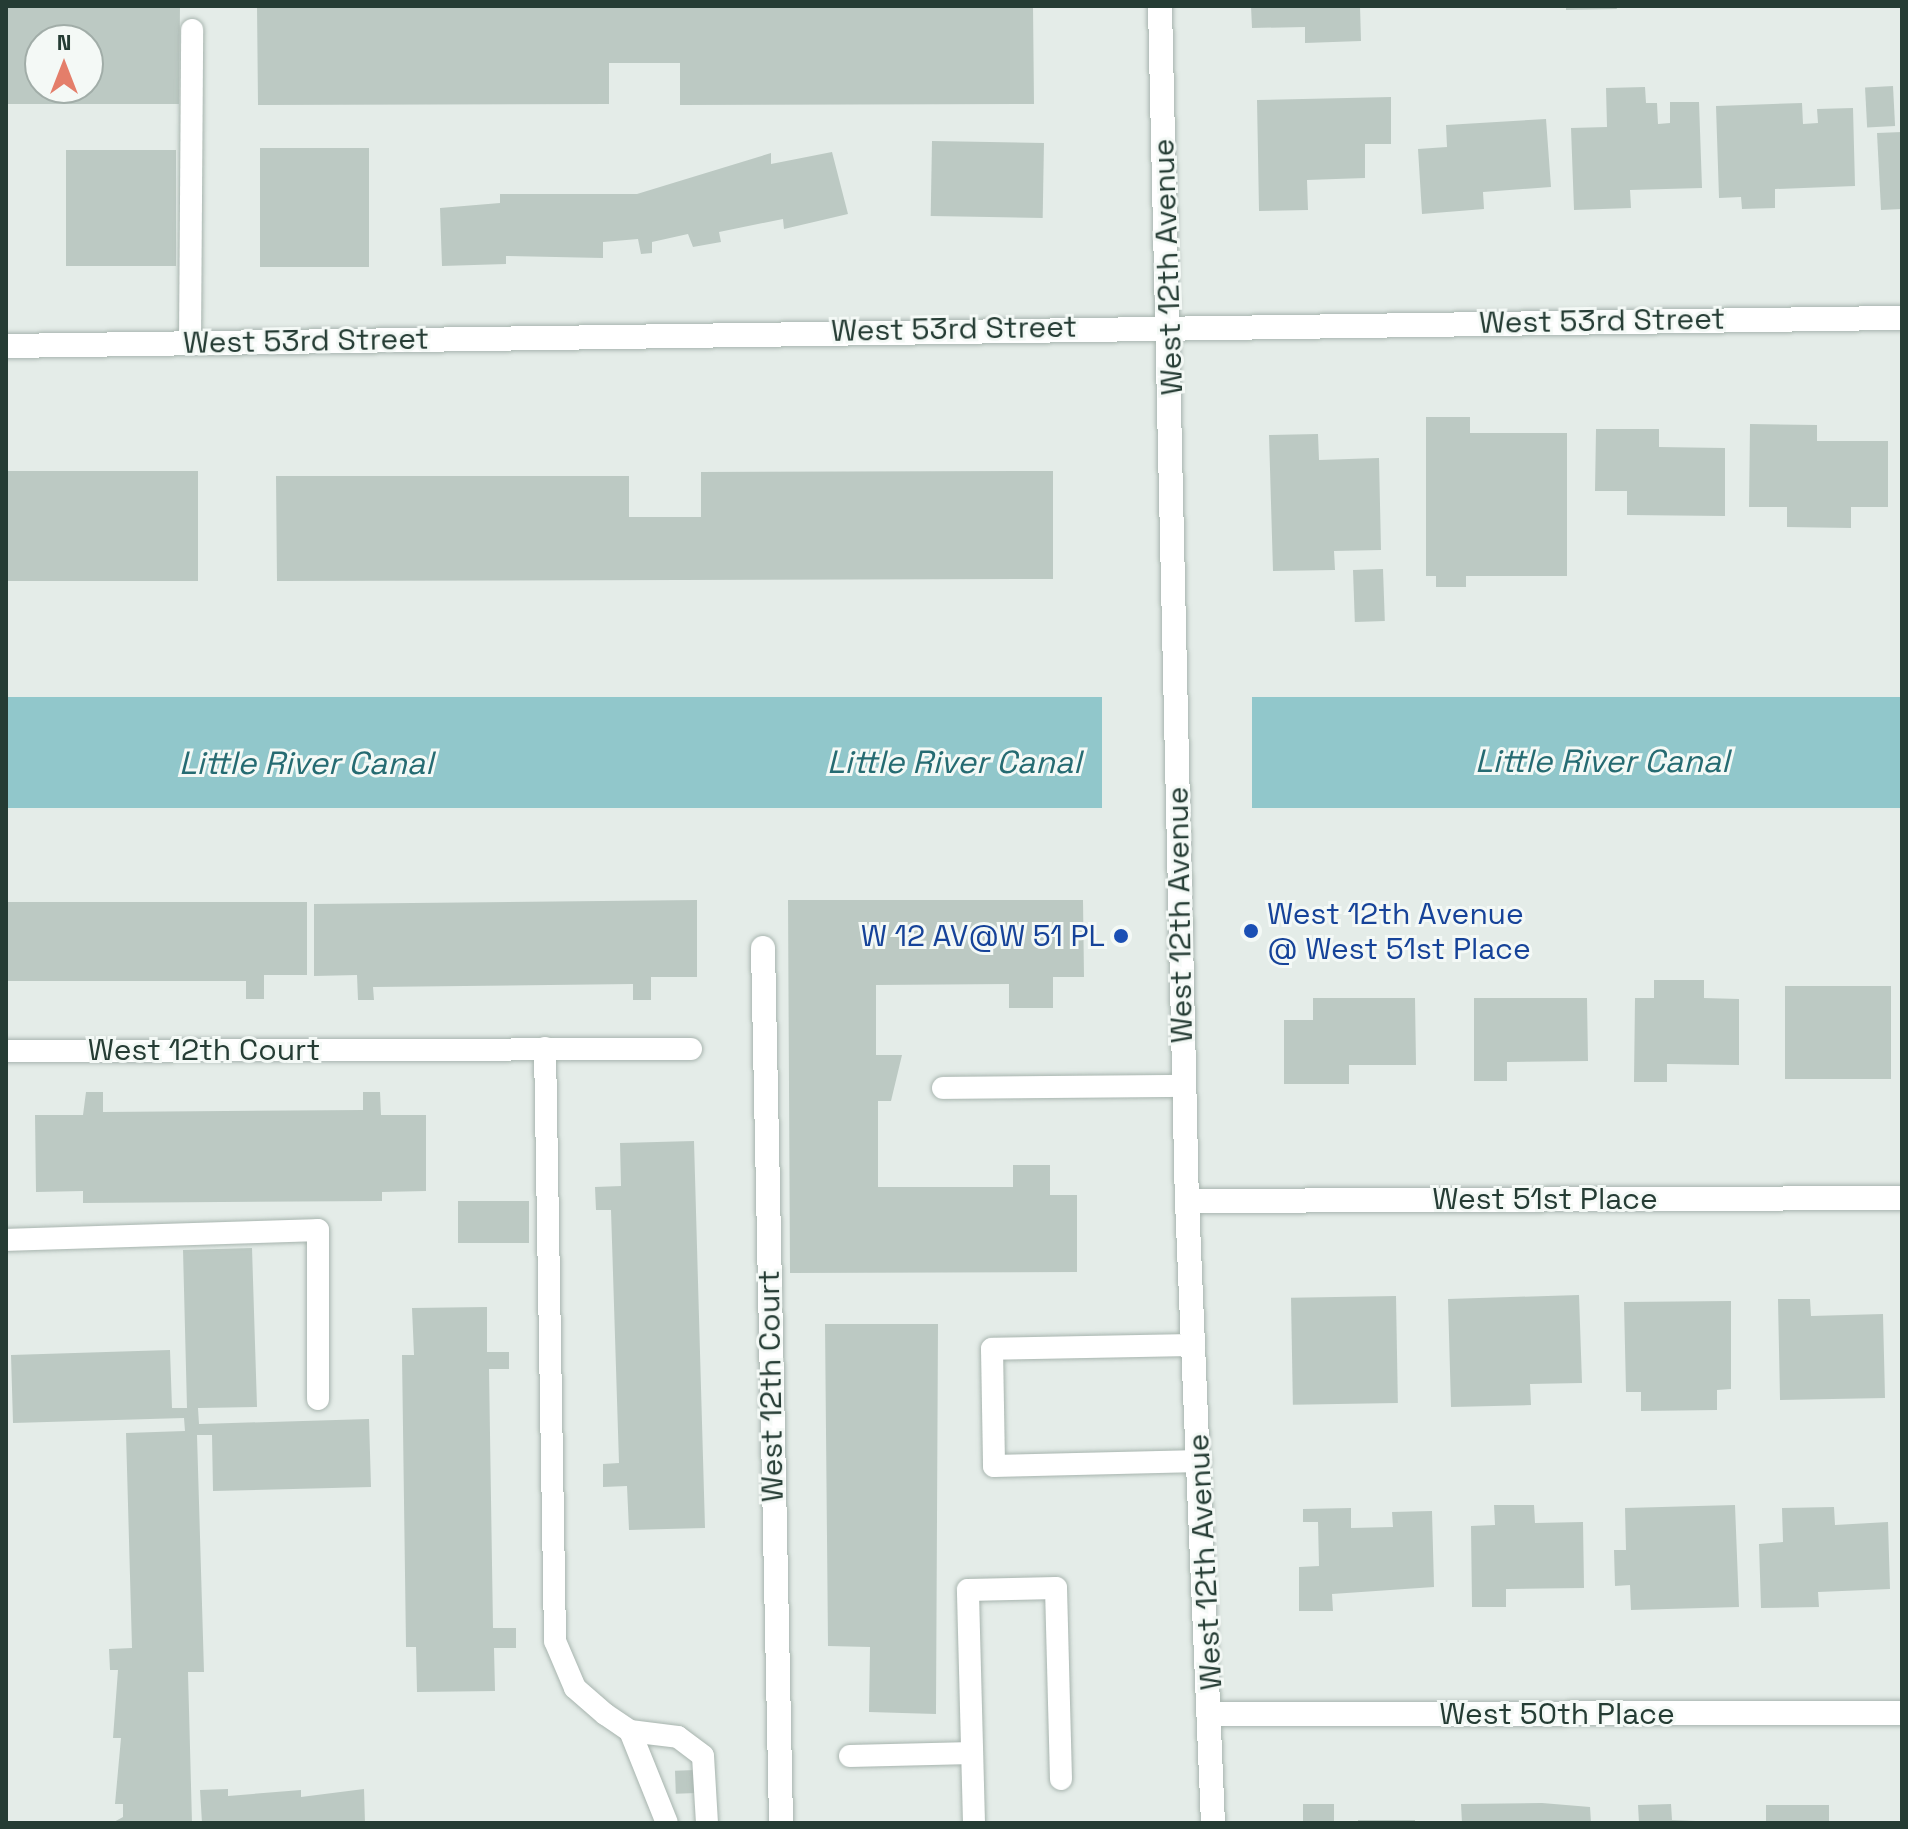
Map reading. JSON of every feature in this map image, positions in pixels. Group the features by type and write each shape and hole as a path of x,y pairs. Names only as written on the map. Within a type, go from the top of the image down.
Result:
{"street":[{"name":"West 12th Avenue","path":"1160,6 1171,325 1175,679 1187,1201 1212,1714 1213,1823"},
{"name":"West 53rd Street","path":"6,346 1171,325 1902,318"},
{"name":"West 12th Court","path":"763,948 781,1823"},
{"name":"West 51st Place","path":"1187,1201 1902,1198"},
{"name":"West 50th Place","path":"1212,1714 1902,1713"}],"lane":[{"path":"190,343 192,30"},
{"path":"545,1048 555,1641 575,1688 630,1731 667,1823"},
{"name":"West 12th Court","path":"6,1051 691,1049"},
{"path":"943,1088 1184,1086"},
{"path":"6,1240 318,1230 318,1399"},
{"path":"1194,1345 992,1349 994,1466 1200,1461"},
{"path":"974,1823 968,1590 1056,1588 1061,1779"},
{"path":"630,1731 678,1737 703,1756 707,1823"},
{"path":"850,1756 972,1753"}],"water":[{"name":"Little River Canal","path":"6,697 1902,697 1902,808 6,808"}],"pier":[{"path":"1102,694 1252,694 1252,812 1102,812"}],"building":[{"path":"6,6 180,6 179,104 104,104 104,24 24,24 24,104 6,104"},
{"path":"257,6 1033,6 1034,104 680,105 680,63 609,63 609,104 258,105"},
{"path":"1251,6 1360,6 1361,41 1305,43 1305,27 1252,28"},
{"path":"1566,6 1616,6 1617,9 1566,10"},
{"path":"1893,86 1895,126 1867,127 1865,87"},
{"path":"1645,87 1646,103 1657,103 1658,124 1670,123 1670,102 1699,102 1702,188 1630,190 1631,208 1574,210 1571,128 1607,127 1606,88"},
{"path":"1391,97 1391,144 1365,144 1365,178 1307,180 1308,210 1259,211 1257,100"},
{"path":"1802,103 1803,124 1818,123 1817,109 1853,108 1855,186 1775,189 1775,208 1742,209 1741,197 1719,198 1716,106"},
{"path":"1546,119 1551,187 1483,192 1484,209 1422,214 1418,149 1447,147 1446,125"},
{"path":"1902,132 1902,209 1881,210 1877,133"},
{"path":"932,141 1044,143 1043,218 931,216"},
{"path":"260,148 369,148 369,267 260,267"},
{"path":"66,150 176,150 176,266 66,266"},
{"path":"832,152 848,214 784,229 783,219 719,232 721,242 693,247 688,234 652,242 652,253 641,254 638,239 603,242 603,258 506,256 506,264 442,266 440,208 500,203 500,194 637,194 771,153 771,164"},
{"path":"1426,417 1470,417 1470,433 1567,433 1567,576 1466,576 1466,587 1436,587 1436,576 1426,576"},
{"path":"1750,424 1817,425 1817,441 1888,441 1888,507 1851,507 1851,528 1787,527 1787,507 1749,507"},
{"path":"1596,429 1659,429 1659,447 1725,448 1725,516 1627,515 1627,491 1595,491"},
{"path":"1318,434 1319,460 1379,458 1381,550 1334,551 1335,570 1273,571 1269,435"},
{"path":"6,471 198,471 198,581 6,581"},
{"path":"1053,471 1053,579 277,581 276,476 629,476 629,517 701,517 701,472"},
{"path":"1383,569 1385,621 1355,622 1353,570"},
{"path":"697,900 697,977 651,977 651,1000 633,1000 633,984 373,987 374,1000 358,1000 357,975 314,976 314,904"},
{"path":"788,900 1083,900 1084,977 1053,977 1053,1008 1009,1008 1009,984 876,985 876,1055 902,1055 891,1101 878,1101 878,1187 1013,1187 1013,1165 1050,1165 1050,1195 1077,1195 1077,1272 790,1273"},
{"path":"6,902 307,902 307,975 264,975 264,999 246,999 246,981 6,981"},
{"path":"1654,980 1704,980 1704,998 1739,999 1739,1065 1667,1064 1667,1082 1634,1082 1635,998 1654,998"},
{"path":"1785,986 1891,986 1891,1079 1785,1079"},
{"path":"1313,998 1415,998 1416,1065 1349,1065 1349,1084 1284,1084 1284,1020 1313,1020"},
{"path":"1474,998 1587,998 1588,1061 1507,1062 1507,1081 1474,1081"},
{"path":"86,1092 103,1092 103,1112 363,1110 363,1092 380,1092 381,1115 426,1115 426,1191 382,1192 382,1201 83,1203 83,1191 36,1192 35,1115 83,1115"},
{"path":"694,1141 705,1528 629,1530 627,1486 603,1487 603,1464 619,1463 611,1210 596,1210 595,1187 621,1186 620,1143"},
{"path":"458,1201 529,1201 529,1243 458,1243"},
{"path":"252,1248 257,1407 198,1408 199,1424 369,1419 371,1487 213,1491 212,1435 197,1435 204,1672 188,1672 192,1823 112,1823 123,1817 123,1804 115,1804 121,1738 113,1738 118,1670 110,1670 109,1649 132,1648 126,1433 185,1431 184,1418 13,1423 11,1355 170,1350 172,1408 187,1408 183,1250"},
{"path":"1579,1295 1582,1383 1530,1384 1531,1405 1451,1407 1448,1299"},
{"path":"1396,1296 1398,1403 1293,1405 1291,1298"},
{"path":"1778,1299 1810,1299 1811,1316 1883,1314 1885,1398 1780,1400"},
{"path":"1731,1301 1731,1389 1717,1390 1717,1410 1641,1411 1641,1392 1626,1392 1624,1302"},
{"path":"487,1307 487,1352 509,1352 509,1369 489,1369 493,1628 516,1628 516,1648 494,1648 495,1691 417,1692 416,1647 406,1647 402,1355 414,1355 412,1308"},
{"path":"825,1324 938,1324 936,1714 869,1712 870,1647 828,1646"},
{"path":"1494,1505 1534,1505 1535,1523 1583,1522 1584,1588 1506,1589 1506,1607 1472,1607 1471,1526 1495,1525"},
{"path":"1735,1505 1739,1607 1631,1610 1630,1585 1615,1586 1614,1550 1626,1550 1625,1508"},
{"path":"1834,1507 1835,1525 1888,1522 1890,1589 1818,1592 1819,1607 1761,1608 1759,1544 1783,1542 1782,1508"},
{"path":"1351,1508 1351,1528 1393,1527 1392,1512 1432,1511 1434,1587 1332,1594 1333,1611 1299,1611 1299,1567 1319,1566 1318,1522 1303,1522 1303,1509"},
{"path":"696,1770 697,1793 676,1794 675,1771"},
{"path":"228,1789 228,1796 301,1790 301,1797 364,1789 365,1823 202,1823 200,1790"},
{"path":"1542,1803 1590,1807 1591,1823 1462,1823 1461,1804"},
{"path":"1303,1804 1334,1804 1334,1823 1303,1823"},
{"path":"1671,1804 1672,1820 1743,1823 1639,1823 1638,1805"},
{"path":"1766,1805 1829,1805 1829,1823 1766,1823"},
{"path":"1358,1820 1415,1820 1415,1823 1358,1823"}],"place":[{"name":"West 12th Avenue @ West 51st Place","path":"1251,931"},
{"name":"W 12 AV@W 51 PL","path":"1121,936"}]}
